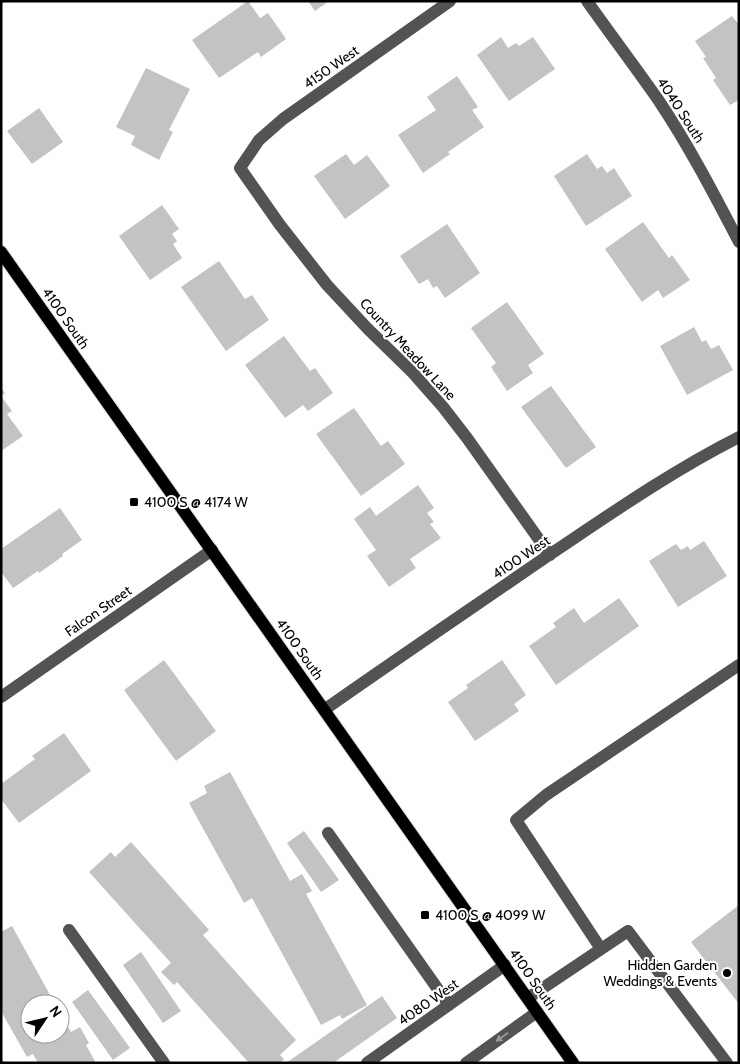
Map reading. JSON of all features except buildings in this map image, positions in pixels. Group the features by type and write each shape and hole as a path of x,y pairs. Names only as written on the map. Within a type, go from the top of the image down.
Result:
{"main road":[{"name":"4100 South","path":"1,252 574,1063"}],"street":[{"name":"4150 West","path":"240,168 259,140 283,119 450,1"},
{"name":"4040 South","path":"587,1 659,102 692,156 739,242"},
{"name":"Country Meadow Lane","path":"240,168 280,225 327,285 413,373 443,407 550,555"},
{"name":"4100 West","path":"324,710 657,482 739,437"},
{"name":"Falcon Street","path":"1,697 212,550"},
{"path":"601,949 516,820 546,795 739,665"},
{"path":"328,833 449,1005"},
{"path":"70,930 164,1063"},
{"path":"528,998 628,932 727,1063"},
{"name":"4080 West","path":"367,1063 505,966"},
{"path":"466,1063 537,1012"}],"place":[{"name":"4100 S @ 4174 W","path":"134,502"},
{"name":"4100 S @ 4099 W","path":"425,915"},
{"name":"Hidden Garden Weddings & Events","path":"727,973"}]}
